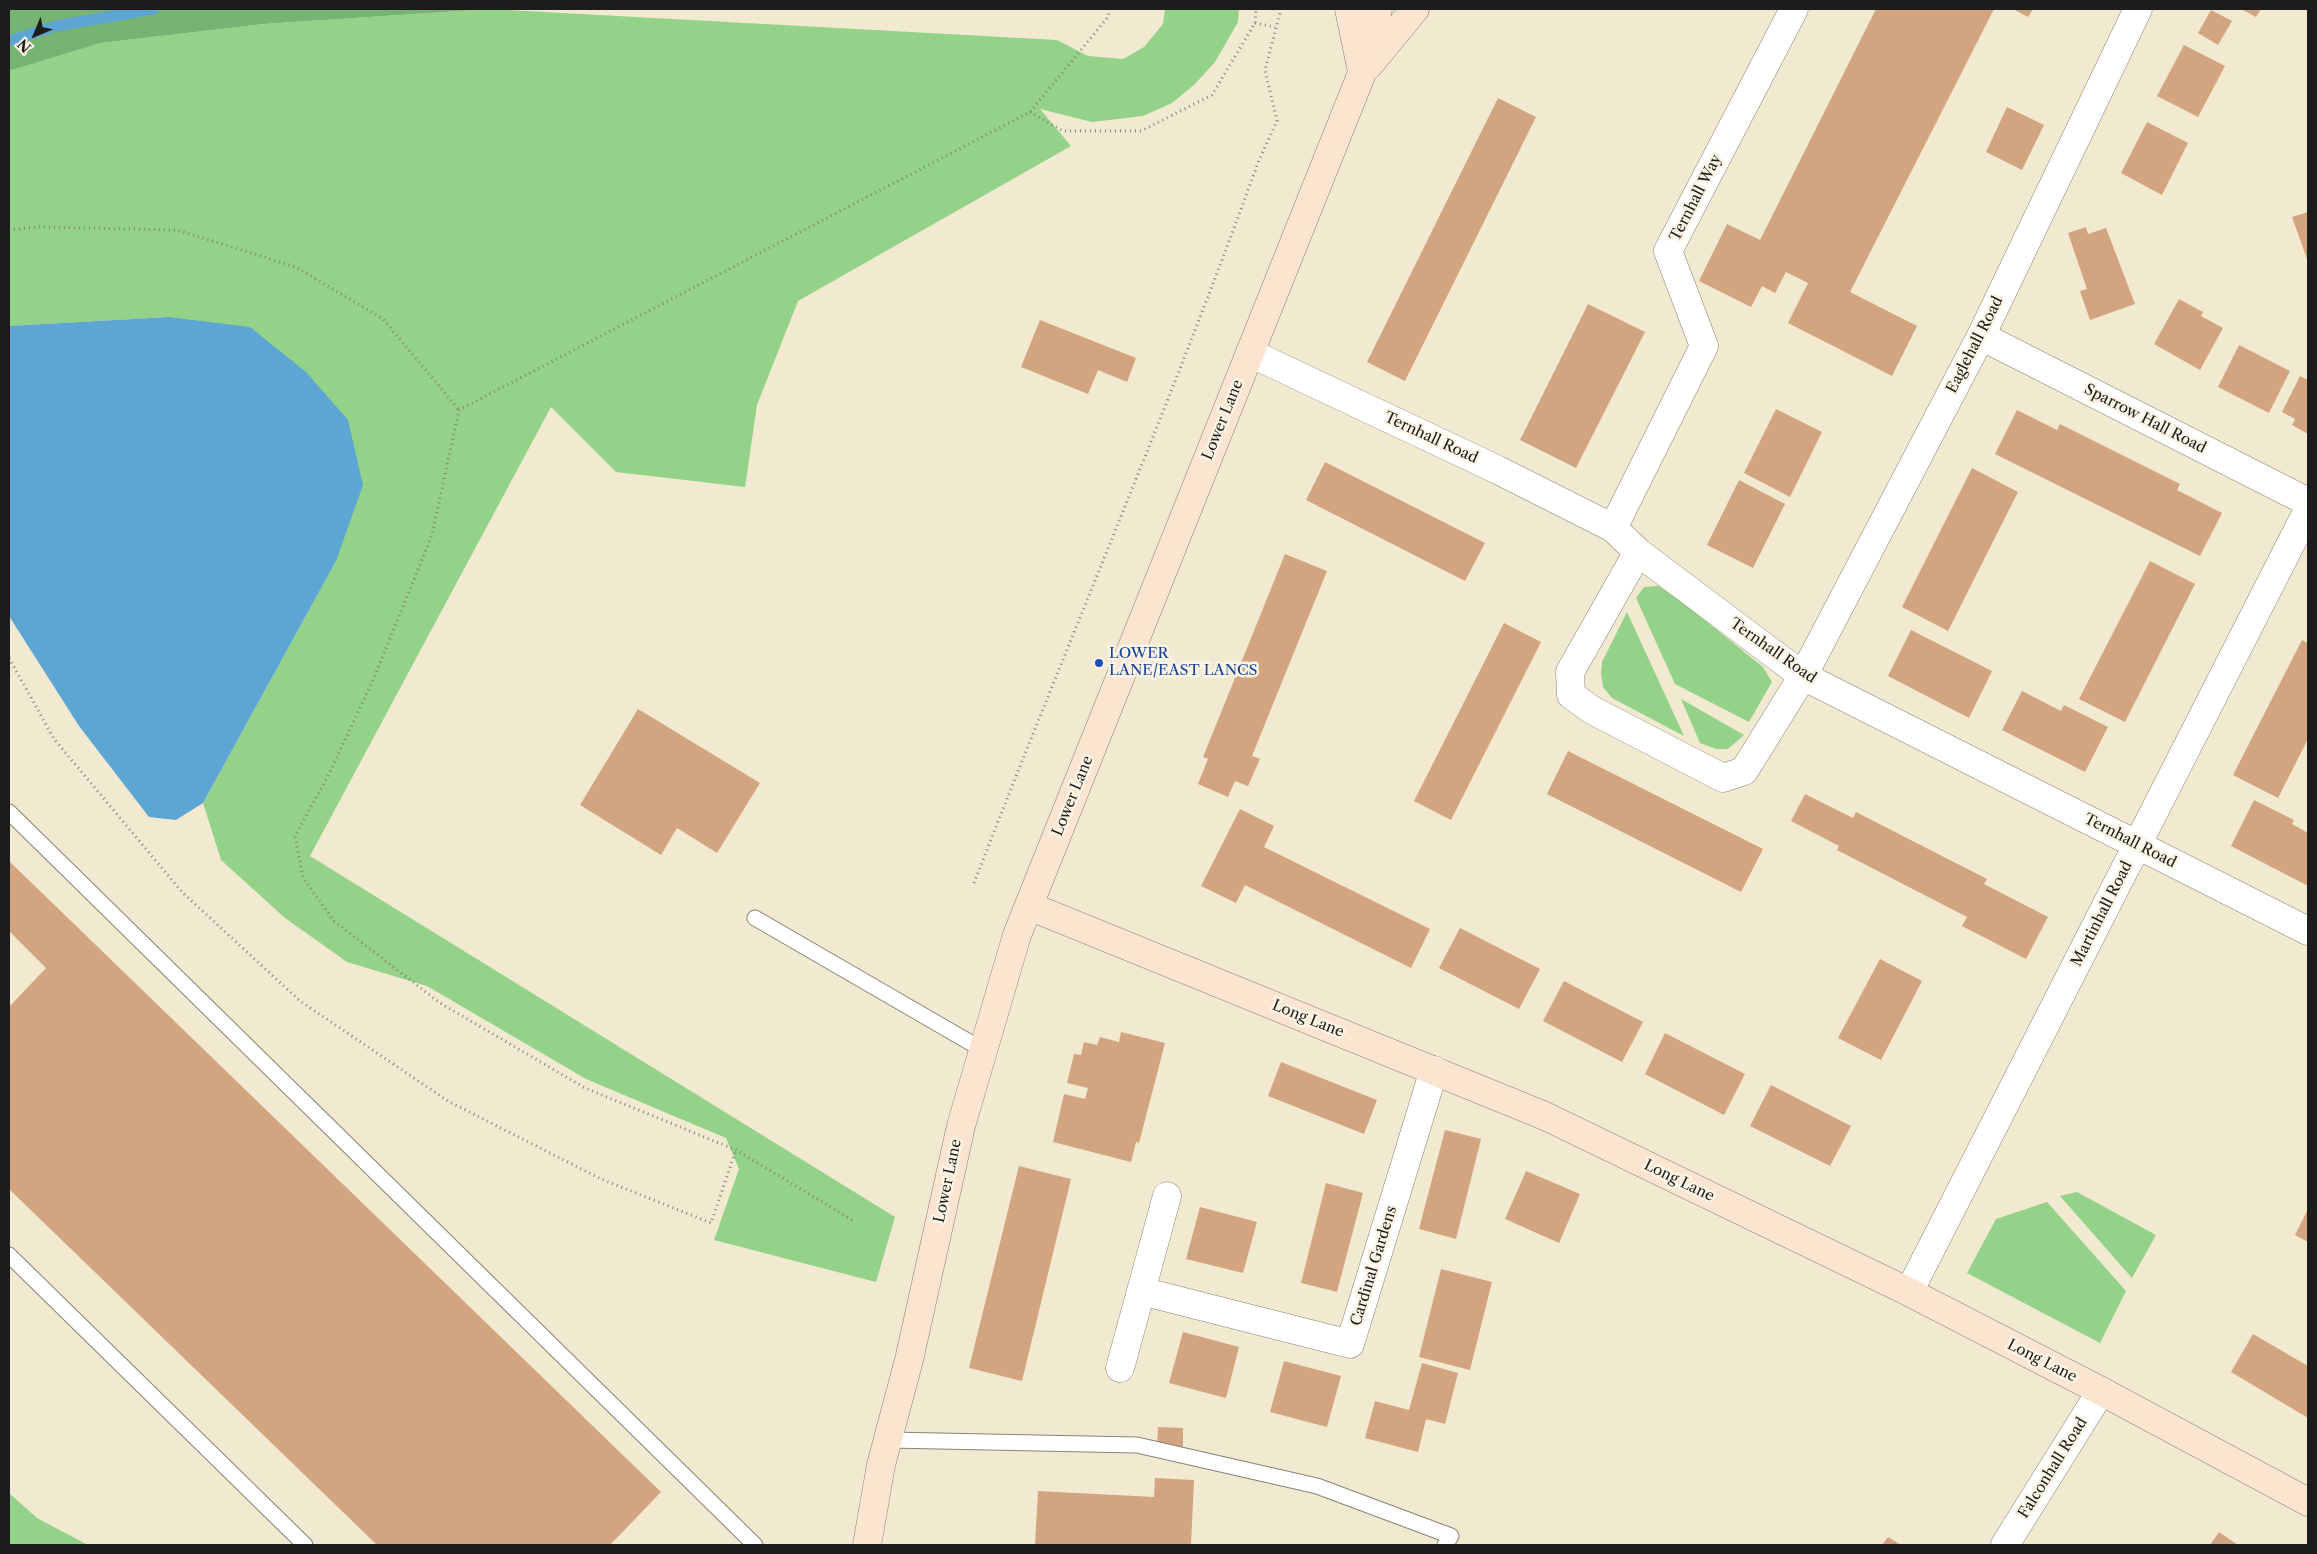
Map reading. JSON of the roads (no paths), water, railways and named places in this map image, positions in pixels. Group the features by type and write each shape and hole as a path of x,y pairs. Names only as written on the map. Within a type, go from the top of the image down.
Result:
{"street":[{"path":"1349,9 1362,73"},
{"name":"Lower Lane","path":"867,1545 881,1465 911,1350 961,1126 1018,935 1362,73 1378,9"},
{"path":"1362,73 1392,9"},
{"name":"Lower Lane","path":"1362,73 1415,9"},
{"name":"Ternhall Way","path":"1613,528 1704,346 1668,251 1794,9"},
{"name":"Eaglehall Road","path":"1638,552 1570,672 1571,695 1592,710 1723,778 1744,771 1802,676 1981,336 2138,9"},
{"name":"Sparrow Hall Road","path":"1981,336 2308,502"},
{"name":"Ternhall Road","path":"1250,353 1498,470 1613,528 1638,552 1802,676 2138,844 2308,932"},
{"name":"Martinhall Road","path":"1909,1292 2308,510"},
{"name":"Long Lane","path":"1029,906 1545,1116 1909,1292 2101,1391 2308,1502"},
{"name":"Cardinal Gardens","path":"1141,1291 1350,1344 1434,1070"},
{"path":"1120,1368 1167,1196"},
{"name":"Falconhall Road","path":"2005,1545 2101,1391"}],"lane":[{"path":"9,812 756,1545"},
{"path":"755,918 984,1050"},
{"path":"9,1255 305,1545"},
{"path":"889,1440 1137,1445 1317,1486 1450,1536 1445,1545"}],"water":[{"path":"168,317 250,327 306,372 348,420 363,485 336,561 203,803 176,820 149,817 79,726 9,616 9,326"}],"waterway":[{"path":"9,41 56,26 153,9"}],"place":[{"name":"LOWER LANE/EAST LANCS","path":"1099,663"}]}
